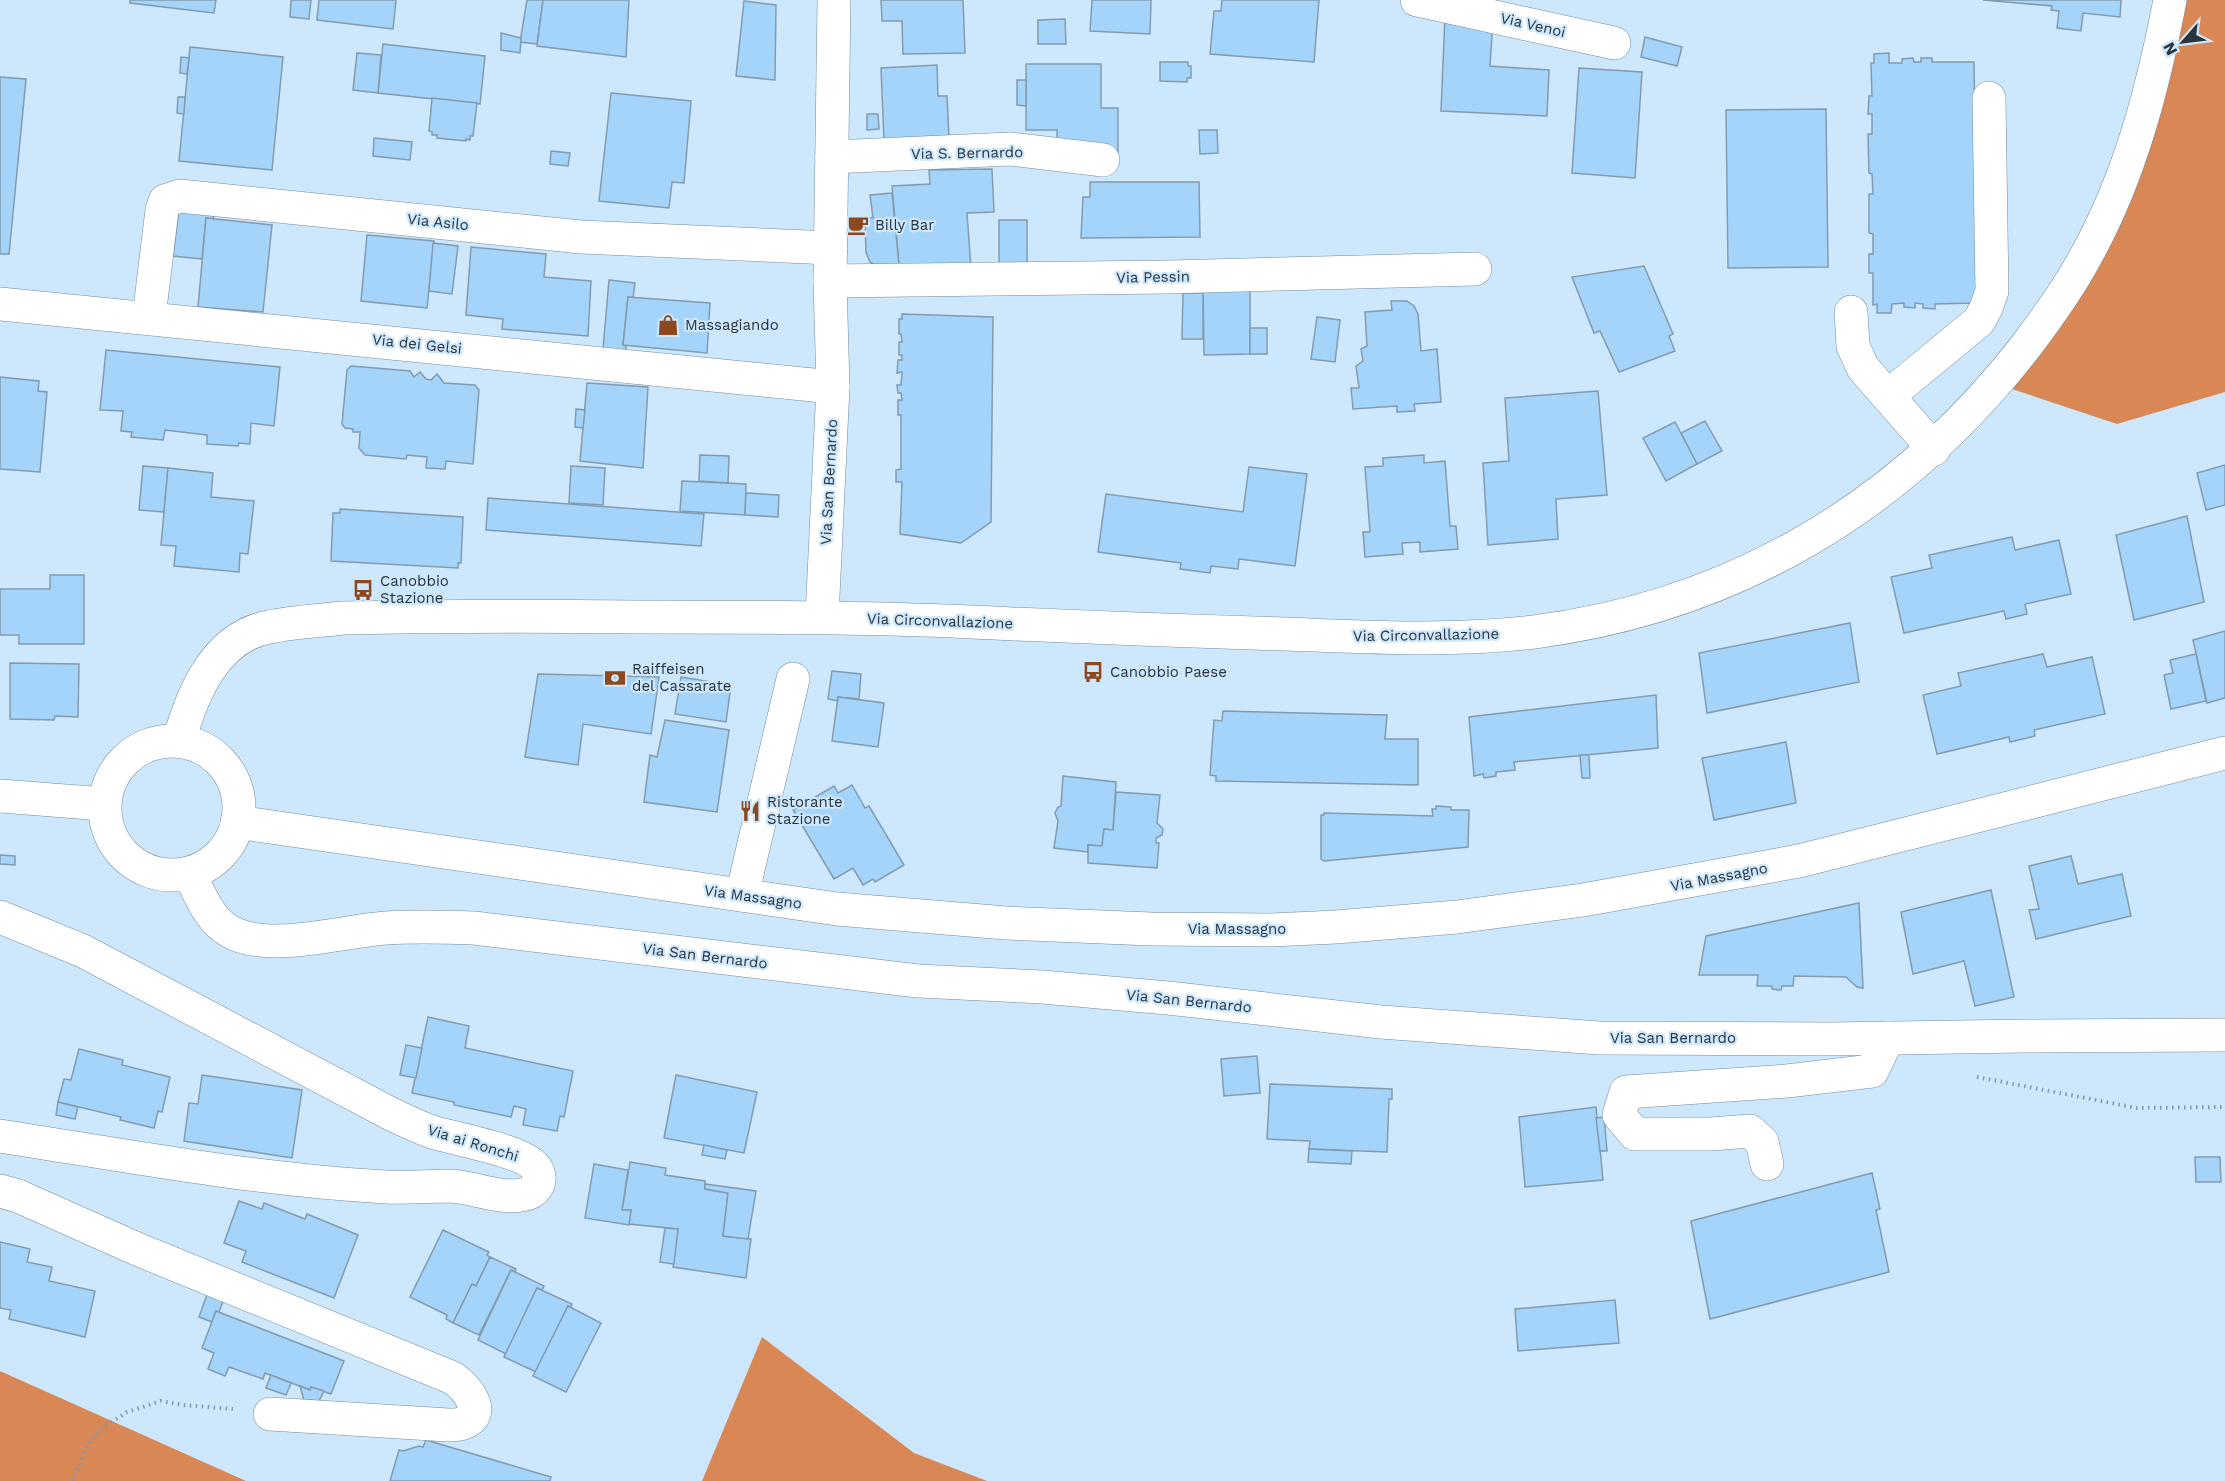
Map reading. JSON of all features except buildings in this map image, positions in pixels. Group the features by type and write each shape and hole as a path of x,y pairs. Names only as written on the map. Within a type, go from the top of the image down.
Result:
{"street":[{"name":"Via San Bernardo","path":"822,617 833,387 830,281 834,0"},
{"name":"Via Venoi","path":"1417,0 1614,43"},
{"name":"Via Circonvallazione","path":"822,617 1364,637 1473,638 1580,625 1667,603 1707,589 1759,566 1837,523 1881,493 1934,449 1997,384 2053,310 2088,254 2121,180 2144,118 2170,0"},
{"path":"1888,396 1979,321 1992,291 1989,98"},
{"name":"Via S. Bernardo","path":"832,157 1010,150 1103,160"},
{"name":"Via Asilo","path":"150,317 162,210 165,201 180,196 581,237 831,248"},
{"name":"Via Pessin","path":"830,281 1169,278 1475,269"},
{"name":"Via dei Gelsi","path":"0,304 150,317 833,387"},
{"path":"1851,312 1856,355 1863,368 1934,449"},
{"path":"179,741 195,695 217,660 235,641 248,633 268,627 367,617 822,617"},
{"path":"742,895 793,679"},
{"path":"179,741 209,752 230,775 239,806 237,822 231,839 221,854 206,866 189,873 168,876 147,871 129,860 115,845 106,826 104,804 109,783 120,764 137,750 157,742 179,741"},
{"name":"Via Massagno","path":"237,822 837,909 1006,923 1151,929 1314,928 1457,917 1604,897 1799,861 2225,753"},
{"path":"0,796 104,804"},
{"name":"Via San Bernardo","path":"189,873 205,904 218,922 231,932 260,941 279,941 384,928 424,926 474,928 918,981 1065,989 1392,1023 1599,1038 2225,1035"},
{"name":"Via ai Ronchi","path":"0,917 83,951 391,1114 433,1132 525,1159 533,1163 538,1173 539,1184 534,1192 511,1196 451,1186 388,1187 343,1184 263,1176 0,1136"},
{"path":"1767,1164 1762,1142 1750,1131 1711,1134 1635,1134 1619,1115 1626,1092 1787,1082 1872,1071 1888,1038"},
{"path":"0,1191 18,1196 137,1249 453,1378 464,1386 471,1395 474,1405 474,1413 463,1423 448,1425 270,1414"}],"path":[{"path":"1972,1076 2137,1108 2225,1107"},
{"path":"72,1481 90,1441 104,1428 128,1412 161,1401 270,1414"}],"shaded area":[{"path":"2170,0 2225,0 2225,392 2117,424 1997,384 2088,254"},
{"path":"762,1337 914,1453 987,1481 702,1481"},
{"path":"0,1371 246,1481 0,1481"}],"place":[{"name":"Billy Bar","path":"858,225"},
{"name":"Massagiando","path":"668,325"},
{"name":"Canobbio Stazione","path":"363,590"},
{"name":"Canobbio Paese","path":"1093,672"},
{"name":"Raiffeisen del Cassarate","path":"615,678"},
{"name":"Ristorante Stazione","path":"750,811"}]}
